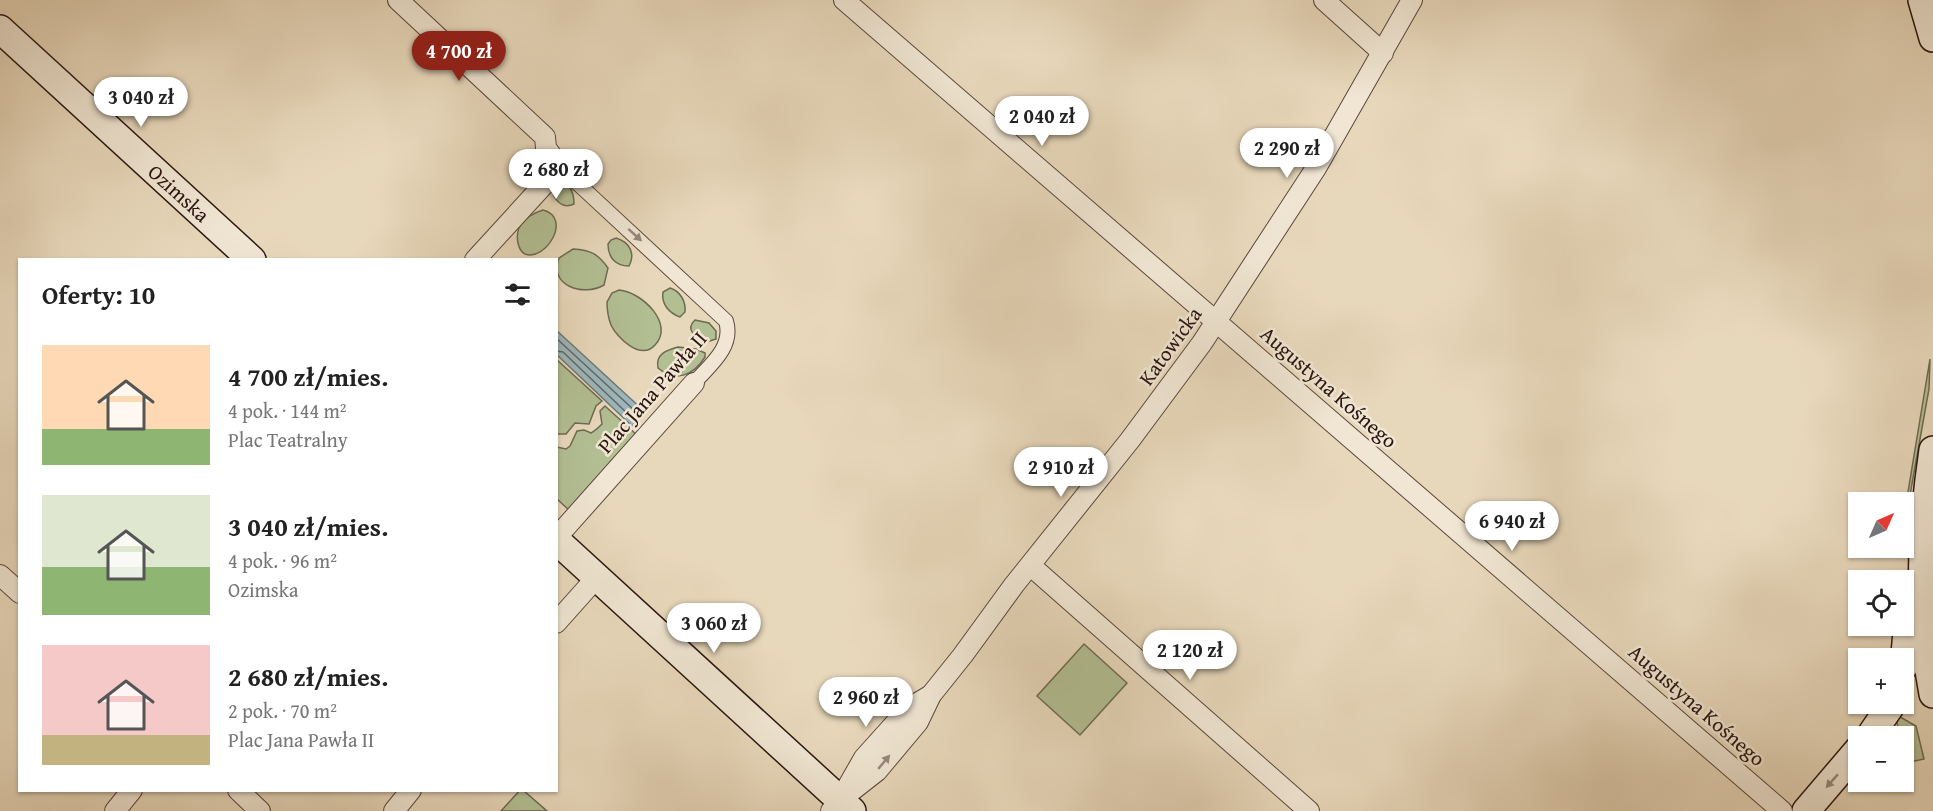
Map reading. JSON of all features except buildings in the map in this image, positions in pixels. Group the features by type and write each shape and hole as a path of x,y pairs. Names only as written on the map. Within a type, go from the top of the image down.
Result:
{"main road":[{"path":"1922,0 1933,38"},
{"name":"Ozimska","path":"0,29 250,258"},
{"path":"1933,450 1926,498 1922,567 1924,626 1933,694"},
{"path":"558,541 841,807"},
{"path":"1905,648 1909,603 1922,567"},
{"path":"1806,811 1848,762"}],"street":[{"path":"398,0 545,137 546,148 560,167 477,258"},
{"name":"Augustyna Kośnego","path":"844,0 1782,811"},
{"path":"1324,0 1383,53"},
{"name":"Katowicka","path":"841,807 864,758 909,708 931,695 1014,585 1130,440 1217,321 1322,160 1412,0"},
{"name":"Plac Jana Pawła II","path":"558,537 722,351 729,336 726,321 720,313 560,167"},
{"path":"1031,566 1309,811"},
{"path":"0,575 18,591"},
{"path":"558,621 597,577"},
{"path":"114,811 130,792"},
{"path":"240,792 260,811"},
{"path":"394,811 409,792"}],"green space":[{"path":"558,181 566,184 570,189 574,204 565,205 558,202 553,186"},
{"path":"543,210 552,215 556,221 553,238 540,252 533,255 525,254 518,245 517,237 520,226 527,218"},
{"path":"616,238 628,245 630,249 632,257 629,266 617,263 609,253 608,244"},
{"path":"573,249 585,250 594,254 608,268 604,285 587,290 578,289 563,282 558,272 559,258"},
{"path":"670,288 677,291 683,300 685,312 680,317 669,310 663,300 663,292"},
{"path":"619,290 637,296 653,310 658,319 661,328 660,337 649,349 643,350 630,346 618,336 611,325 607,302 612,293"},
{"path":"695,320 709,323 716,331 716,339 707,342 693,334 691,327"},
{"path":"678,347 696,349 705,353 705,357 696,368 684,375 665,373 658,368 658,359 666,351"},
{"path":"1930,359 1929,389 1911,492 1908,492"},
{"path":"558,361 602,401 596,406 589,424 575,423 566,434 558,434"},
{"path":"605,406 639,437 571,512 558,500 558,447 566,449 570,446 577,431 584,430 591,433 597,429 602,424 600,411"},
{"path":"1084,644 1127,683 1080,735 1037,696"},
{"path":"1895,714 1916,726 1924,759 1914,761 1914,726 1898,726"},
{"path":"518,792 525,792 547,811 501,811"}],"water":[{"path":"558,332 644,411 632,426 558,356"}]}
